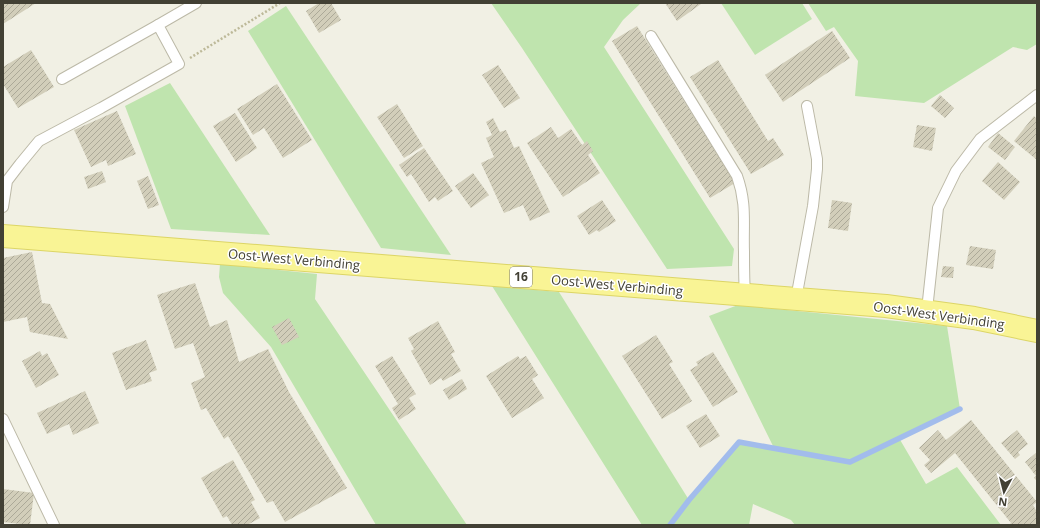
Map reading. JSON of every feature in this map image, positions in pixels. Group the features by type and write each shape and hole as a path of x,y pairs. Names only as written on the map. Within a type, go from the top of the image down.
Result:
{"main road":[{"name":"Oost-West Verbinding","path":"3,236 886,306 927,310 1037,331"}],"lane":[{"path":"62,79 196,3"},
{"path":"3,207 8,181 39,141 179,64 158,25"},
{"path":"651,36 737,176 743,191 745,295"},
{"path":"927,310 938,208 956,171 980,139 1037,96"},
{"path":"796,299 813,206 817,169 817,159 807,106"},
{"path":"3,419 54,525"}],"path":[{"path":"179,64 248,24 280,3"}],"green space":[{"path":"491,3 641,3 623,20 604,47 734,249 732,266 667,269"},
{"path":"721,3 802,3 812,19 755,55"},
{"path":"808,3 1037,3 1037,44 1027,50 1013,47 924,103 855,96 858,61 834,27 826,31"},
{"path":"286,6 451,255 381,248 248,31"},
{"path":"170,83 270,235 171,229 125,106"},
{"path":"220,264 317,274 315,299 467,525 376,525 271,347 223,293 219,277"},
{"path":"492,286 559,292 689,500 739,442 774,448 709,316 738,305 947,326 960,409 899,438 926,484 957,467 1001,525 795,525 791,520 753,504 749,525 642,525"}],"building":[{"path":"3,3 36,3 3,24"},
{"path":"319,3 331,3 341,20 319,33 306,11"},
{"path":"665,3 701,3 701,4 677,21"},
{"path":"637,26 735,183 710,198 612,41"},
{"path":"832,31 850,58 783,102 765,75"},
{"path":"31,50 54,87 18,108 3,84 3,67"},
{"path":"718,60 768,141 773,138 784,155 751,174 690,77"},
{"path":"498,65 520,98 504,108 482,75"},
{"path":"277,84 312,140 283,158 264,128 253,135 237,109"},
{"path":"940,95 954,108 945,118 931,106"},
{"path":"397,104 423,146 404,158 377,117"},
{"path":"117,111 136,154 108,166 106,160 91,167 74,130"},
{"path":"235,113 257,148 236,162 213,126"},
{"path":"1034,116 1037,119 1037,160 1014,141"},
{"path":"493,118 500,132 506,130 514,148 519,146 550,212 530,221 523,205 504,213 481,163 494,157 486,138 492,135 486,122"},
{"path":"917,125 936,128 932,151 913,147"},
{"path":"551,127 558,138 571,129 582,145 587,141 593,151 588,155 600,173 563,197 527,143"},
{"path":"998,133 1015,147 1005,160 988,147"},
{"path":"424,148 453,191 438,201 435,197 429,202 411,174 407,177 399,165"},
{"path":"998,162 1020,182 1004,200 982,181"},
{"path":"102,171 106,182 88,189 84,177"},
{"path":"473,173 489,195 471,208 455,186"},
{"path":"148,176 159,205 148,209 137,181"},
{"path":"602,200 616,221 599,232 597,230 589,235 577,216"},
{"path":"832,200 852,203 848,231 828,228"},
{"path":"970,246 996,250 993,269 966,265"},
{"path":"32,252 42,303 50,304 68,339 30,332 27,317 3,322 3,258"},
{"path":"943,266 954,267 953,278 941,277"},
{"path":"195,283 210,327 227,320 239,362 268,349 289,392 347,488 285,522 273,501 267,503 228,436 224,439 206,408 201,410 191,383 205,377 193,343 175,349 157,295"},
{"path":"289,318 299,337 282,345 272,327"},
{"path":"438,321 455,352 451,354 461,371 443,381 441,378 430,385 411,351 414,349 408,338"},
{"path":"656,335 673,362 669,364 692,401 662,419 622,356"},
{"path":"146,340 157,370 149,373 152,381 126,390 112,353"},
{"path":"40,351 42,356 47,353 59,375 36,388 22,361"},
{"path":"713,352 738,392 713,407 690,370 698,365 696,362"},
{"path":"392,356 416,394 409,398 416,409 399,420 392,408 398,404 375,366"},
{"path":"518,356 520,359 526,356 538,375 532,379 544,398 512,418 486,376"},
{"path":"462,379 467,389 449,400 443,390"},
{"path":"85,391 99,423 73,435 69,424 47,434 37,413"},
{"path":"706,414 720,436 700,448 686,426"},
{"path":"971,420 1037,502 1033,505 1037,512 1037,525 1009,525 1011,523 955,453 931,473 924,465 930,460 919,448 938,430 946,440"},
{"path":"1017,430 1028,444 1018,452 1020,455 1015,459 1001,443"},
{"path":"1037,452 1037,481 1034,478 1036,476 1025,462"},
{"path":"233,460 255,500 251,502 260,518 247,525 232,525 227,516 223,518 201,478"},
{"path":"3,489 34,493 30,525 3,522"}],"waterway":[{"path":"670,525 689,500 739,442 850,462 960,409"}]}
